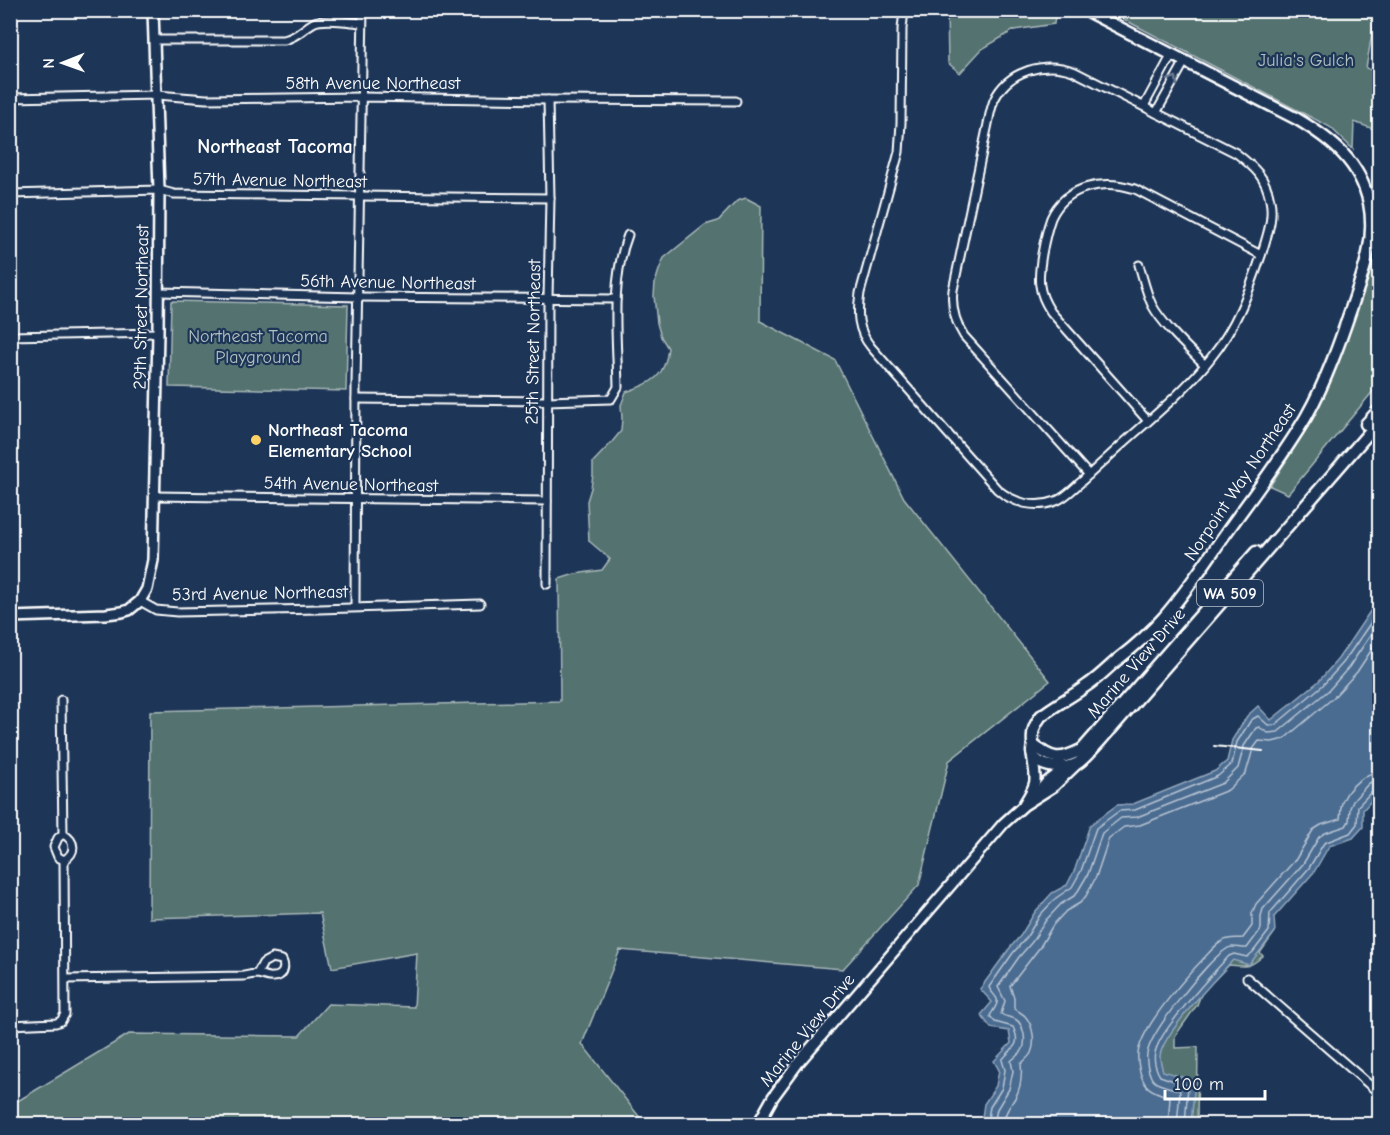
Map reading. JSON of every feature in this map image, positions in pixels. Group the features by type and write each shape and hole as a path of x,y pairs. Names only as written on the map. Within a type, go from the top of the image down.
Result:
{"main road":[{"name":"Norpoint Way Northeast","path":"1035,750 1033,729 1041,716 1086,687 1144,638 1164,617 1287,448 1307,416 1324,378 1350,311 1369,250 1371,218 1364,187 1358,174 1340,151 1321,133 1085,10"},
{"name":"Marine View Drive","path":"1067,767 1380,409"},
{"name":"Marine View Drive","path":"1078,763 1119,720 1380,420"},
{"path":"1078,763 1060,768 1047,766 1035,758 1035,750 1063,758 1082,750"}],"street":[{"name":"29th Street Northeast","path":"140,601 147,589 153,560 155,496 159,190 153,10"},
{"path":"355,607 361,23 363,10"},
{"path":"904,10 899,152 860,293 858,317 862,334 871,347 997,489 1009,498 1025,504 1041,504 1066,496 1174,399 1205,365 1236,318 1256,274 1269,230 1272,210 1266,184 1251,164 1236,153 1074,71 1059,67 1033,69 1017,76 1003,87 994,99 952,290 953,312 964,336 1089,475"},
{"path":"155,40 284,40 295,37 315,21 361,23"},
{"path":"1144,106 1172,56"},
{"path":"1156,113 1184,63"},
{"name":"58th Avenue Northeast","path":"10,98 157,95 206,99 362,97 736,100"},
{"name":"25th Street Northeast","path":"548,100 550,198 547,401 548,584"},
{"path":"1148,421 1052,312 1040,292 1040,267 1044,243 1056,210 1070,196 1086,187 1122,184 1261,255"},
{"name":"57th Avenue Northeast","path":"10,194 159,190 174,194 550,198"},
{"path":"356,399 547,401 611,399 618,387 616,299 623,250 628,235"},
{"path":"1139,265 1153,307 1205,365"},
{"name":"56th Avenue Northeast","path":"159,292 358,297 616,299"},
{"path":"10,336 158,333"},
{"name":"54th Avenue Northeast","path":"155,496 547,501"},
{"path":"10,617 106,615 129,610 140,601"},
{"name":"53rd Avenue Northeast","path":"140,601 156,610 171,612 480,604"},
{"path":"61,700 63,834 54,847 58,857 64,860"},
{"path":"1028,803 1036,783 1035,750"},
{"name":"Marine View Drive","path":"758,1125 773,1097 798,1064 1004,823 1028,803 1054,786 1078,763"},
{"path":"1047,766 1049,776 1047,782"},
{"name":"Marine View Drive","path":"1028,803 1047,782 1067,767"},
{"path":"63,834 70,840 73,848 69,857 64,860"},
{"path":"10,1025 61,1021 66,1011 64,860"},
{"path":"66,979 256,974"},
{"path":"1247,978 1380,1094"}],"green space":[{"path":"1046,10 1055,15 1054,24 1014,30 982,49 960,73 948,63 947,11"},
{"name":"Julia's Gulch","path":"1108,11 1376,11 1366,68 1379,73 1379,131 1354,122 1353,149 1330,127"},
{"path":"746,198 761,206 760,321 835,360 904,498 1050,681 949,761 919,885 843,969 620,950 582,1044 645,1124 11,1124 11,1105 129,1034 299,1036 328,1004 414,1007 417,953 332,968 320,913 149,918 150,711 560,701 559,579 602,570 610,559 589,541 587,501 593,475 593,462 621,431 621,405 626,392 656,378 664,366 668,348 661,337 657,323 654,296 659,270 664,258 705,225 718,221 737,201"},
{"path":"1379,250 1379,335 1373,342 1379,361 1379,384 1288,494 1270,486 1313,419 1331,380 1376,251"},
{"name":"Northeast Tacoma Playground","path":"171,301 348,305 346,391 169,387"},
{"path":"1263,932 1275,932 1260,953 1263,956 1248,966 1229,965 1202,992 1197,1005 1175,1036 1175,1048 1198,1047 1197,1124 1116,1124 1178,999"}],"water":[{"path":"1379,598 1379,792 1363,810 1363,827 1353,838 1329,846 1314,872 1274,917 1275,932 1249,965 1233,960 1169,1035 1160,1057 1161,1064 1163,1071 1195,1081 1191,1124 981,1124 984,1104 996,1086 999,1070 994,1061 1011,1043 1009,1031 991,1028 981,1015 992,1002 980,989 1021,935 1035,912 1052,893 1067,885 1090,825 1117,805 1133,804 1215,771 1227,761 1232,740 1247,716 1258,706 1271,720 1319,681 1338,659"}],"railway":[{"path":"1214,746 1263,751"}],"place":[{"name":"Northeast Tacoma Elementary School","path":"256,440"}],"district":[{"name":"Northeast Tacoma","path":"275,146"}]}
